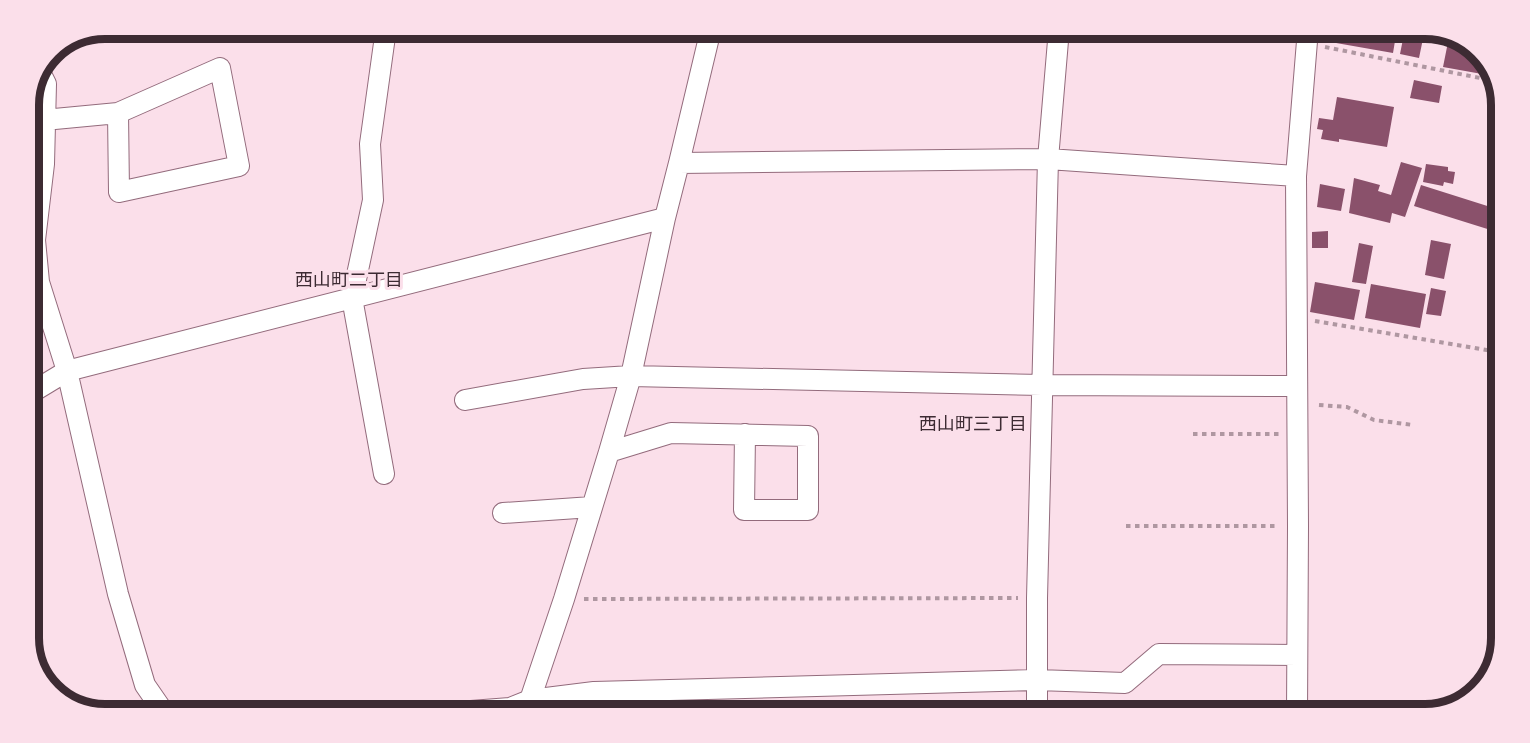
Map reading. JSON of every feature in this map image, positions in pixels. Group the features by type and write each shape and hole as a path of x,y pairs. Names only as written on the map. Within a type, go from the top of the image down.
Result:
{"street":[{"path":"384,39 370,144 373,200 352,298 384,474"},
{"path":"530,700 564,599 631,376 665,218 708,39"},
{"path":"1037,704 1037,598 1048,159 1058,39"},
{"path":"1297,704 1296,176 1307,39"},
{"path":"44,120 118,113 220,68 238,166 118,192 118,113"},
{"path":"39,206 44,164 46,84 44,80"},
{"path":"679,163 1048,159 1296,176"},
{"path":"39,388 67,371 665,218"},
{"path":"39,282 67,371 118,594 145,685 158,704"},
{"path":"465,400 583,379 631,376 1042,385 1298,394"},
{"path":"609,452 671,433 745,434 808,436 808,510 744,510 745,434"},
{"path":"503,513 592,507"},
{"path":"575,704 594,692 1037,680 1125,683 1159,654 1296,655"},
{"path":"520,704 530,700 564,704"}],"path":[{"path":"1320,39 1485,79"},
{"path":"1297,318 1491,351"},
{"path":"1298,394 1347,407 1374,420 1413,425"},
{"path":"1193,434 1298,434"},
{"path":"1126,526 1298,526"},
{"path":"564,599 1037,598"}],"building":[{"path":"1319,39 1395,39 1393,53"},
{"path":"1403,39 1423,39 1419,58 1400,54"},
{"path":"1448,44 1468,56 1483,74 1443,67"},
{"path":"1414,80 1442,86 1439,103 1410,98"},
{"path":"1337,97 1394,107 1387,147 1339,139 1339,142 1321,139 1323,130 1317,129 1319,118 1333,120"},
{"path":"1401,162 1422,168 1405,217 1392,213 1390,223 1349,213 1354,178 1380,185 1378,191 1391,195"},
{"path":"1426,164 1448,167 1448,171 1455,172 1453,184 1444,182 1443,186 1423,182"},
{"path":"1320,184 1345,189 1341,211 1317,207"},
{"path":"1421,185 1491,207 1491,230 1414,206"},
{"path":"1328,231 1328,248 1312,248 1312,232"},
{"path":"1431,240 1451,244 1444,279 1425,275"},
{"path":"1359,243 1373,246 1366,284 1352,282"},
{"path":"1315,282 1360,290 1354,320 1310,312"},
{"path":"1371,284 1426,294 1420,328 1365,318"},
{"path":"1431,288 1446,291 1441,316 1426,314"}],"district":[{"name":"西山町二丁目","path":"349,280"},
{"name":"西山町三丁目","path":"973,424"}]}
